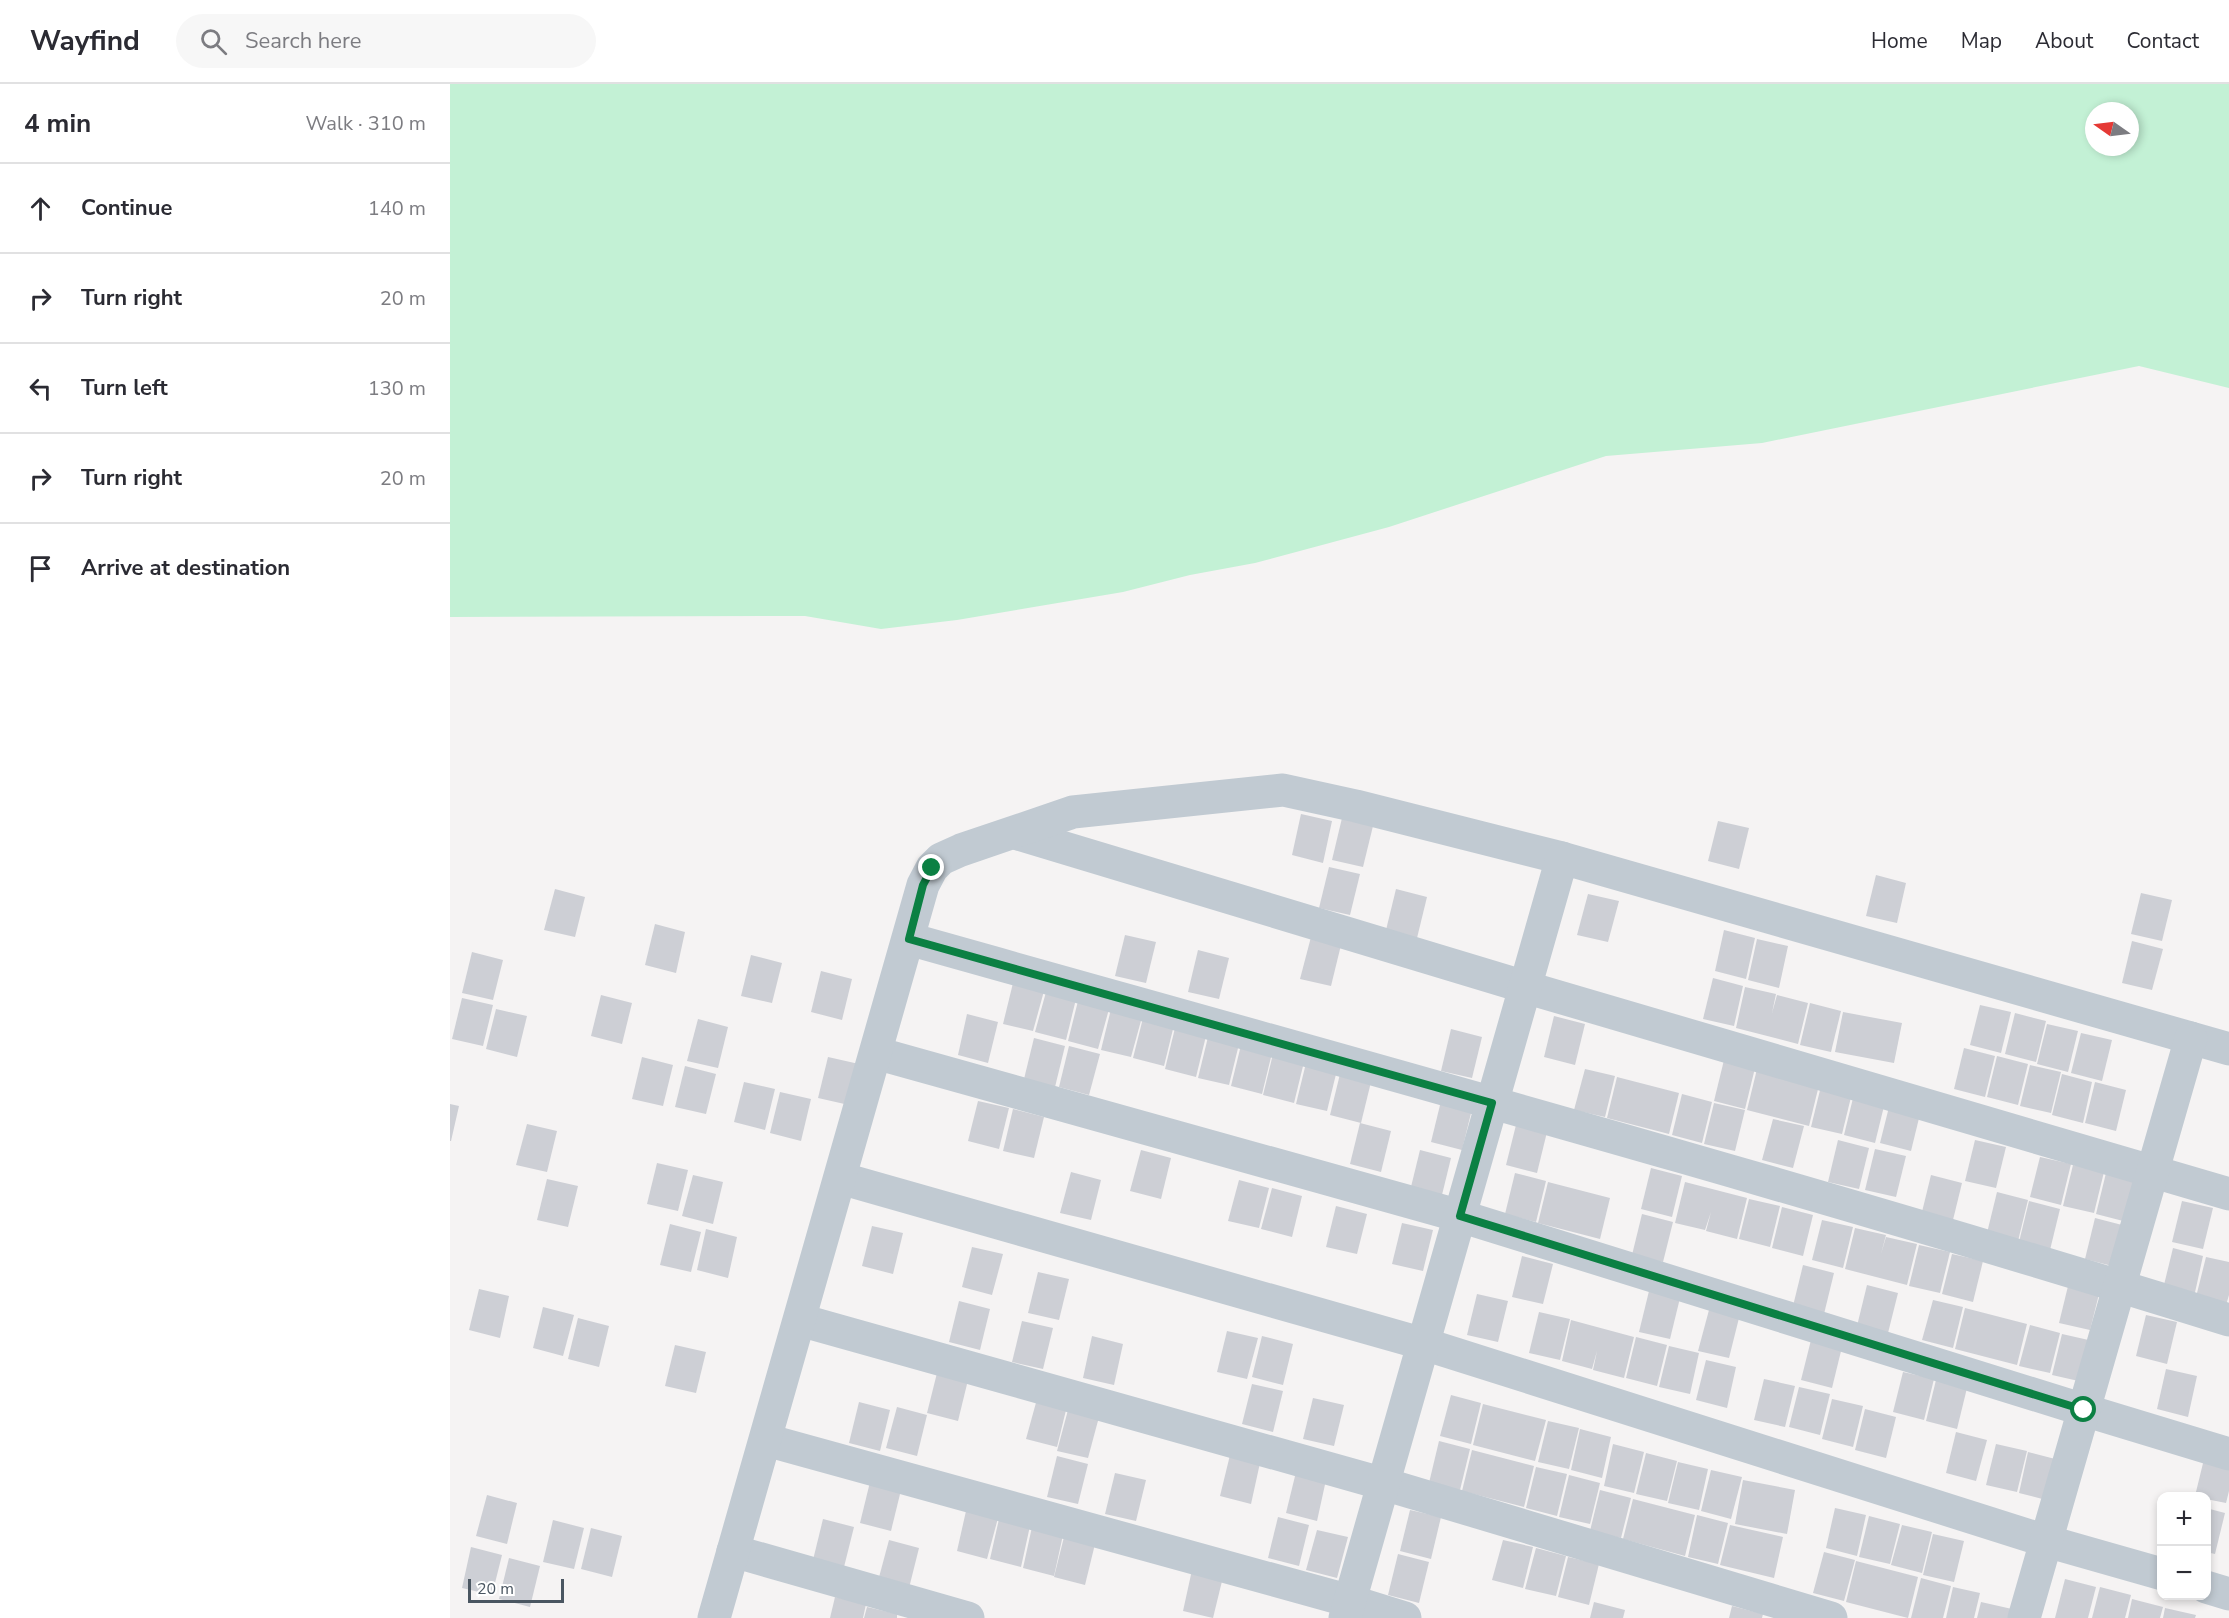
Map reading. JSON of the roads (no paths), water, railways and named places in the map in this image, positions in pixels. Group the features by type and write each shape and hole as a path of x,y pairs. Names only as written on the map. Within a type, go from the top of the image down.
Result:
{"street":[{"path":"714,1618 923,885 932,868 941,859 961,850 1073,812 1283,790 1562,858 2229,1049"},
{"path":"1015,833 1525,987 2229,1194"},
{"path":"1347,1609 1562,858"},
{"path":"909,939 1492,1103 2120,1286 2229,1320"},
{"path":"2024,1618 2191,1038"},
{"path":"876,1053 1460,1216 2229,1454"},
{"path":"840,1178 1424,1344 2046,1541 2157,1573"},
{"path":"800,1320 1384,1484 1831,1618"},
{"path":"765,1440 1347,1609 1405,1618"},
{"path":"733,1551 968,1618"},
{"path":"2211,1589 2229,1594"}]}
